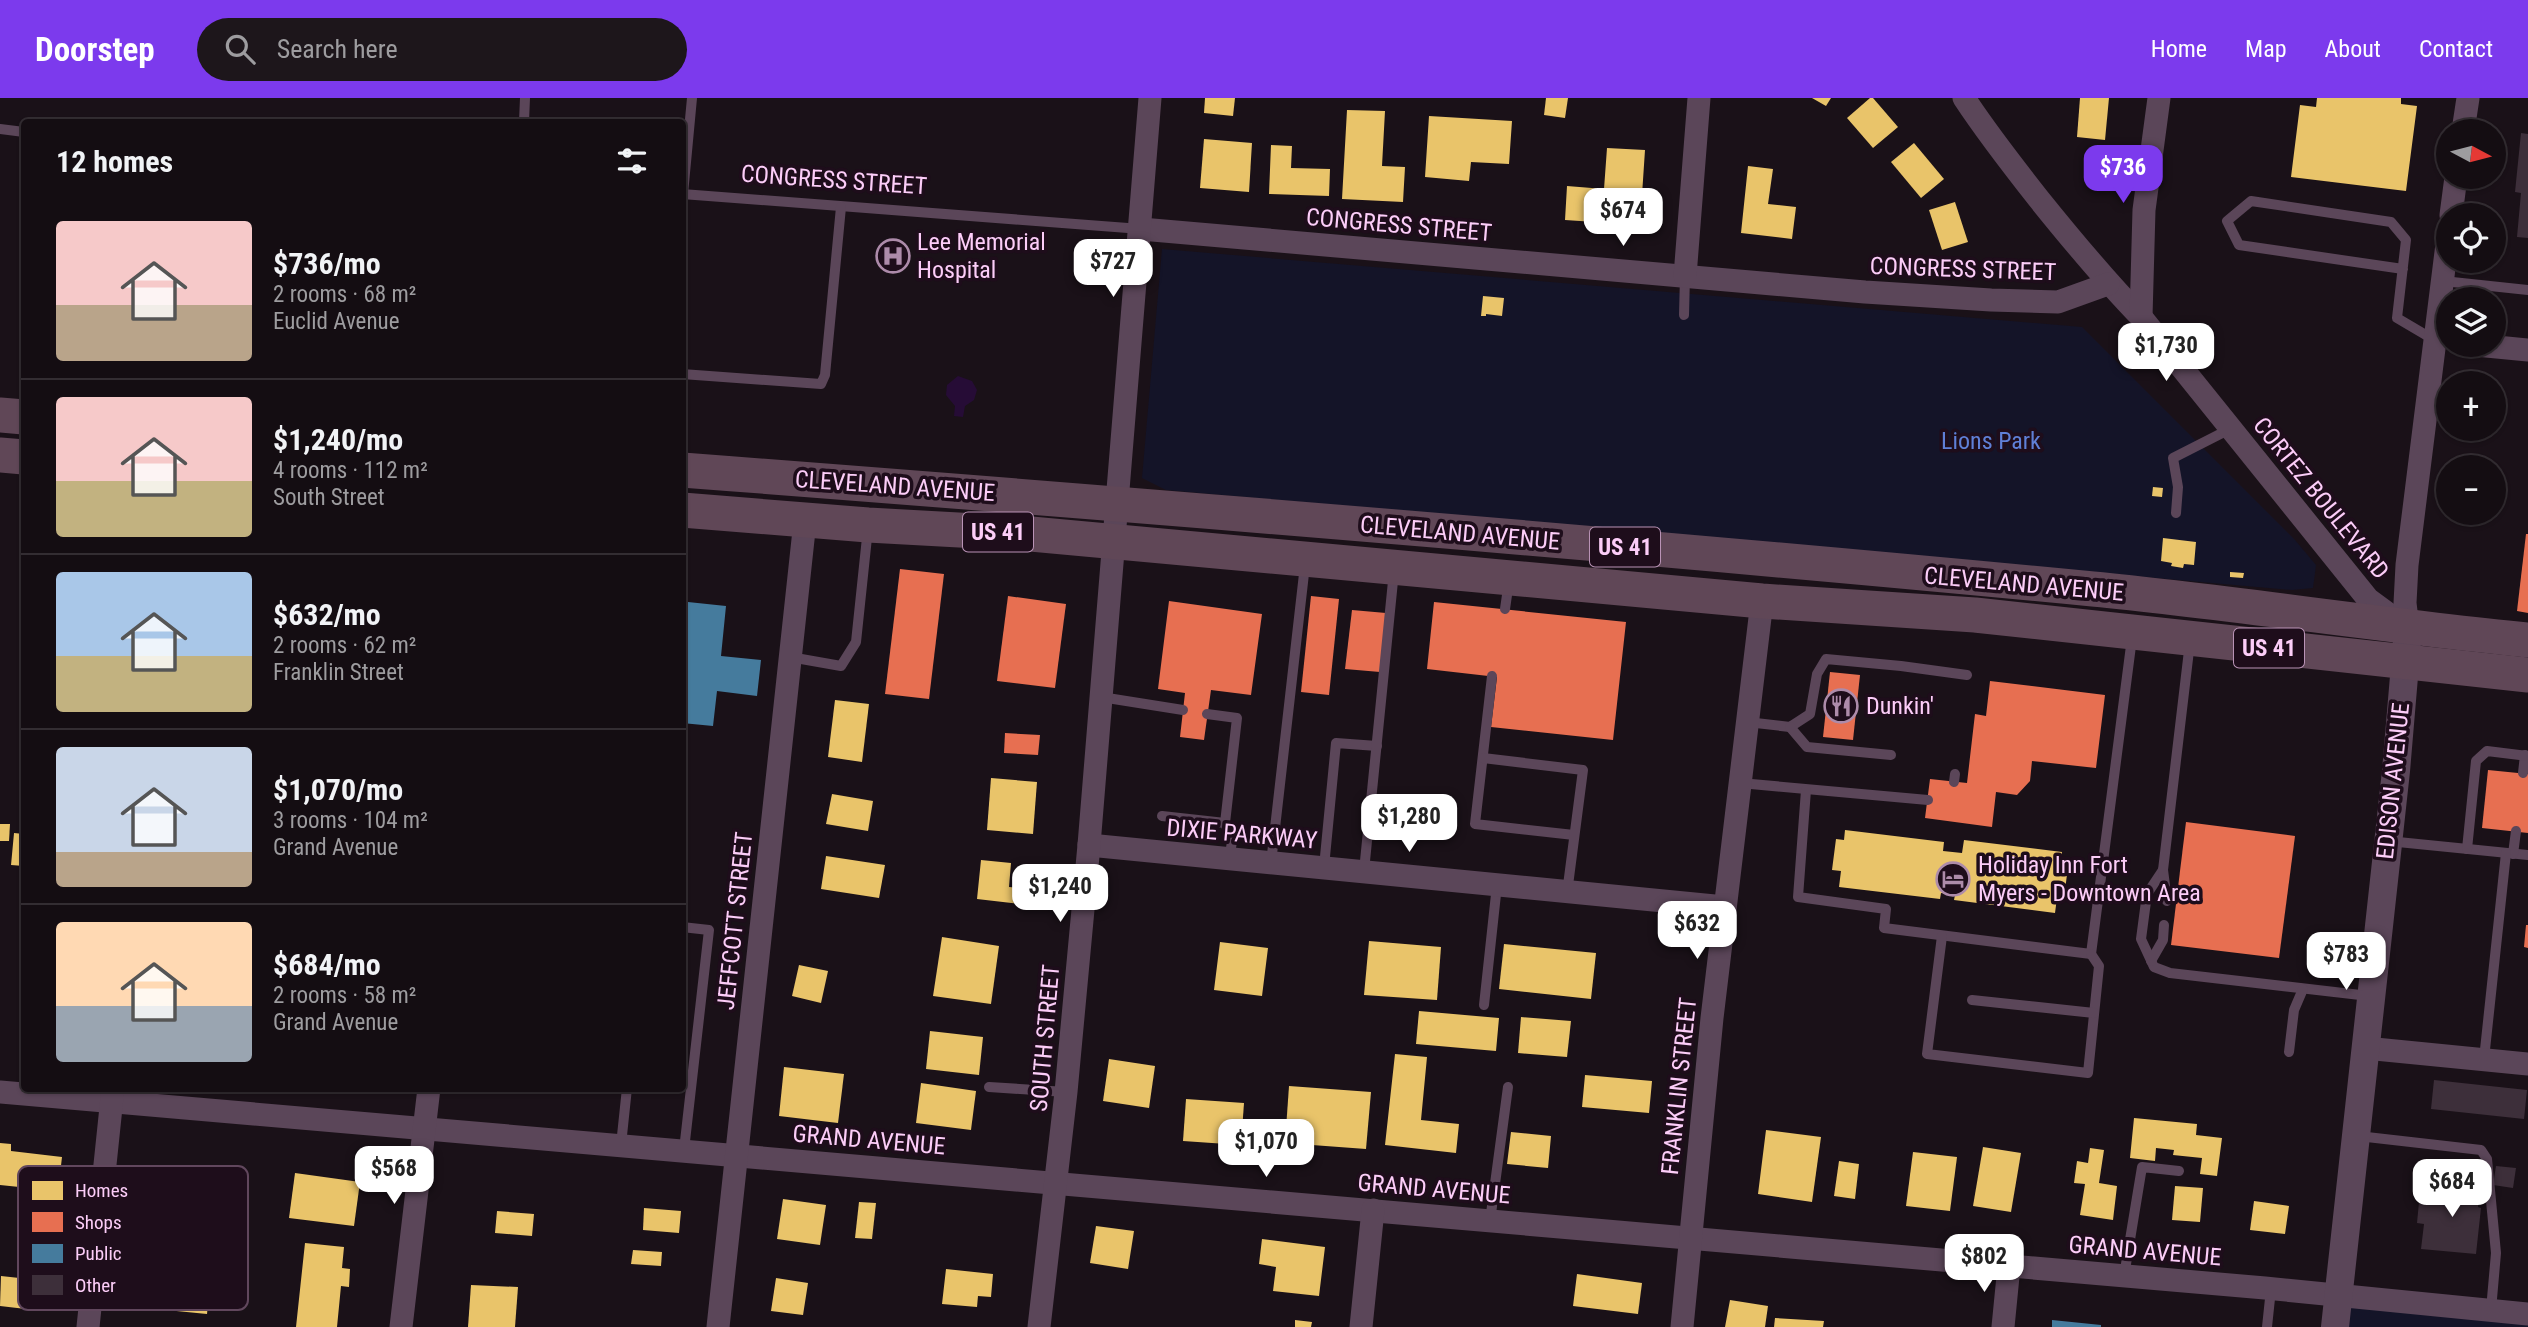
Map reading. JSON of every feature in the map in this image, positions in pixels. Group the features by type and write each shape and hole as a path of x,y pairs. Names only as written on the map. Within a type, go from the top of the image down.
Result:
{"main road":[{"path":"0,415 21,416"},
{"path":"0,455 21,457"},
{"name":"CLEVELAND AVENUE","path":"686,470 1118,502 2099,589 2408,628 2528,640"},
{"name":"CLEVELAND AVENUE","path":"686,510 805,521 1115,541 1306,559 1394,568 1507,594 1762,601 1950,612 2528,675"},
{"path":"1762,601 1781,588 1827,565"}],"street":[{"name":"SOUTH STREET","path":"1039,1327 1057,1183 1089,845 1150,98"},
{"path":"1685,276 1699,98"},
{"name":"CORTEZ BOULEVARD","path":"1964,98 1986,131 2108,284 2141,317 2368,599 2408,628"},
{"path":"2141,317 2144,210 2159,98"},
{"path":"2465,119 2468,98"},
{"name":"CONGRESS STREET","path":"1141,229 1865,292 2058,302 2108,284"},
{"name":"EDISON AVENUE","path":"2443,287 2444,273"},
{"path":"2506,348 2528,350"},
{"name":"EDISON AVENUE","path":"2335,1327 2405,663 2408,628 2405,603 2407,565 2440,357"},
{"name":"JEFFCOTT STREET","path":"718,1327 805,521"},
{"name":"FRANKLIN STREET","path":"1682,1327 1725,907 1762,601"},
{"name":"DIXIE PARKWAY","path":"1089,845 1725,907"},
{"path":"2365,1048 2528,1063"},
{"path":"401,1327 429,1092"},
{"name":"GRAND AVENUE","path":"0,1093 112,1096 426,1128 2271,1289 2528,1314"},
{"path":"105,1166 112,1096"},
{"path":"1361,1327 1373,1210"},
{"path":"2003,1327 2009,1266"}],"lane":[{"path":"524,119 526,98"},
{"path":"686,162 692,98"},
{"path":"0,129 21,132"},
{"name":"CONGRESS STREET","path":"686,194 1141,229"},
{"path":"2403,269 2239,244 2227,221 2251,201 2391,222 2406,240 2403,269 2397,318 2436,339"},
{"path":"686,374 821,384 825,375 841,207"},
{"path":"1684,315 1685,276"},
{"path":"2443,281 2528,290"},
{"path":"2176,513 2178,487 2173,458 2230,429"},
{"path":"790,657 841,666 856,642 868,525"},
{"path":"1271,863 1306,559"},
{"path":"1364,871 1394,568"},
{"path":"1942,936 1927,1054 2088,1073 2099,966 2091,954 2132,632"},
{"path":"2167,901 2163,870 2190,639"},
{"path":"1747,722 1790,727 1810,714 1816,674 1826,659 1967,675"},
{"path":"1492,676 1475,824 1574,835"},
{"path":"1101,697 1179,710"},
{"path":"1207,714 1237,718 1225,823 1231,842 1229,859"},
{"path":"1790,727 1807,747 1891,755"},
{"path":"1324,867 1336,743 1377,746"},
{"path":"2467,849 2476,761 2487,751 2526,756 2523,773"},
{"path":"1483,758 1583,770 1567,893"},
{"path":"1740,783 1927,800"},
{"path":"1806,790 1798,897 1886,909 1884,929 2091,954"},
{"path":"1162,816 1225,823"},
{"path":"2484,1059 2515,831"},
{"path":"2387,841 2528,855"},
{"path":"2163,870 2147,894 2142,928 2141,939 2154,967 2170,973 2370,996"},
{"path":"1484,1005 1497,885"},
{"path":"2151,961 2163,940 2164,925"},
{"path":"684,1150 709,930 686,927"},
{"path":"2289,1052 2294,1010 2303,989"},
{"path":"1972,1000 2094,1013"},
{"path":"989,1087 1066,1092"},
{"path":"1490,1220 1508,1087"},
{"path":"621,1145 627,1092"},
{"path":"2355,1136 2481,1150 2487,1159 2496,1253 2491,1310"},
{"path":"2124,1276 2142,1167 2179,1171"},
{"path":"2267,1327 2271,1289"}],"green space":[{"name":"Lions Park","path":"1162,249 2082,327 2295,540 2316,565 2313,588 2292,590 1166,490 1142,478"},
{"path":"2345,1302 2528,1320 2528,1327 2342,1327"}],"shaded area":[{"path":"958,376 972,381 977,390 974,400 965,406 963,417 954,416 955,406 946,395 947,385"}],"building: Homes":[{"path":"1205,98 1235,98 1233,116 1204,113"},
{"path":"1546,98 1568,98 1565,118 1544,115"},
{"path":"1812,98 1831,98 1826,106"},
{"path":"1873,98 1898,127 1873,148 1847,118"},
{"path":"2080,98 2109,98 2105,140 2077,137"},
{"path":"2317,98 2401,98 2401,104 2417,106 2406,191 2291,177 2300,105 2316,107"},
{"path":"1347,110 1385,111 1382,166 1405,167 1403,202 1342,199"},
{"path":"1429,116 1512,121 1509,164 1471,162 1469,181 1425,177"},
{"path":"1204,139 1252,143 1249,192 1200,188"},
{"path":"1914,143 1944,179 1921,198 1891,162"},
{"path":"1271,145 1292,146 1291,168 1330,169 1329,196 1269,194"},
{"path":"1607,148 1645,150 1640,225 1565,220 1567,186 1604,189"},
{"path":"1748,166 1773,169 1768,204 1796,207 1792,239 1741,233"},
{"path":"1955,202 1968,242 1942,250 1929,210"},
{"path":"1483,296 1504,298 1502,316 1481,316"},
{"path":"2153,487 2163,488 2162,497 2152,496"},
{"path":"2163,538 2196,542 2194,565 2184,564 2183,568 2161,561"},
{"path":"2230,572 2244,573 2243,578 2230,577"},
{"path":"835,700 869,704 862,762 828,757"},
{"path":"991,778 1037,782 1033,834 987,830"},
{"path":"832,794 873,801 868,831 826,824"},
{"path":"0,824 10,824 9,841 0,841"},
{"name":"Holiday Inn Fort Myers - Downtown Area","path":"1845,830 1944,842 1943,851 1962,853 1964,840 2062,852 2060,865 2068,866 2064,899 2057,898 2055,913 1954,900 1955,895 1941,893 1940,899 1839,887 1841,871 1832,870 1836,839 1844,840"},
{"path":"14,833 21,834 21,866 11,865"},
{"path":"826,856 885,865 879,898 821,889"},
{"path":"981,860 1011,863 1009,887 1030,889 1028,905 977,899"},
{"path":"942,937 999,946 991,1004 933,996"},
{"path":"1369,941 1441,947 1437,1000 1364,995"},
{"path":"1220,942 1268,948 1262,996 1214,990"},
{"path":"1504,944 1596,953 1591,999 1499,989"},
{"path":"799,965 828,971 821,1003 792,996"},
{"path":"1419,1011 1499,1018 1496,1051 1416,1044"},
{"path":"1521,1017 1571,1021 1567,1057 1518,1053"},
{"path":"930,1031 983,1037 979,1075 926,1069"},
{"path":"1395,1054 1427,1057 1421,1120 1459,1124 1456,1153 1385,1145"},
{"path":"1109,1059 1155,1066 1149,1108 1103,1101"},
{"path":"784,1067 844,1074 838,1123 779,1116"},
{"path":"1585,1075 1652,1081 1649,1113 1582,1107"},
{"path":"921,1083 976,1091 971,1130 916,1123"},
{"path":"1289,1086 1371,1092 1366,1149 1285,1143"},
{"path":"1186,1099 1244,1103 1241,1145 1183,1141"},
{"path":"2134,1118 2197,1124 2196,1135 2222,1138 2217,1176 2200,1174 2202,1158 2173,1155 2174,1150 2156,1148 2155,1161 2130,1158"},
{"path":"1766,1130 1821,1137 1812,1202 1758,1194"},
{"path":"1511,1132 1551,1136 1548,1168 1507,1164"},
{"path":"0,1143 11,1144 11,1151 62,1157 61,1166 18,1166 18,1187 0,1185"},
{"path":"1983,1147 2021,1153 2011,1212 1973,1206"},
{"path":"2090,1148 2104,1150 2099,1183 2117,1186 2113,1220 2080,1215 2085,1184 2074,1183 2077,1161 2088,1163"},
{"path":"1913,1152 1957,1157 1950,1211 1906,1206"},
{"path":"1839,1161 1859,1164 1855,1199 1834,1196"},
{"path":"295,1173 360,1182 354,1226 289,1218"},
{"path":"2175,1186 2203,1188 2200,1222 2172,1220"},
{"path":"783,1199 826,1205 820,1245 777,1239"},
{"path":"2254,1201 2289,1206 2285,1234 2250,1230"},
{"path":"859,1202 876,1203 872,1239 855,1238"},
{"path":"644,1208 681,1211 679,1233 643,1230"},
{"path":"497,1211 534,1214 532,1236 495,1233"},
{"path":"1096,1226 1134,1231 1128,1269 1090,1263"},
{"path":"1262,1239 1325,1247 1319,1296 1273,1291 1276,1267 1259,1264"},
{"path":"305,1243 344,1247 342,1268 350,1269 349,1287 341,1286 337,1327 296,1327"},
{"path":"633,1250 662,1252 661,1266 631,1264"},
{"path":"946,1269 993,1274 991,1297 978,1296 977,1307 942,1304"},
{"path":"1577,1274 1642,1283 1638,1314 1573,1306"},
{"path":"1,1276 18,1278 18,1308 0,1306"},
{"path":"776,1278 808,1283 803,1315 771,1311"},
{"path":"471,1285 518,1287 515,1327 468,1327"},
{"path":"1730,1300 1768,1306 1765,1327 1725,1327"},
{"path":"166,1310 207,1310 207,1314"},
{"path":"1775,1318 1824,1321 1823,1327 1774,1327"},
{"path":"1295,1320 1312,1322 1311,1327 1295,1327"}],"building: Shops":[{"path":"2528,534 2528,613 2517,611"},
{"path":"900,569 944,574 929,699 885,694"},
{"path":"1008,596 1066,604 1055,688 997,681"},
{"path":"1311,596 1339,599 1329,695 1301,692"},
{"path":"1169,601 1262,614 1251,695 1211,690 1204,740 1180,737 1185,693 1158,689"},
{"path":"1434,602 1626,622 1613,740 1491,727 1497,677 1427,669"},
{"path":"1352,610 1386,613 1380,672 1345,669"},
{"name":"Dunkin'","path":"1830,672 1860,675 1853,740 1823,737"},
{"path":"1990,681 2105,695 2096,768 2032,761 2030,781 2017,795 1996,792 1992,827 1925,818 1930,779 1967,783 1975,714 1986,716"},
{"path":"1005,733 1040,735 1038,755 1004,753"},
{"path":"2488,770 2528,774 2528,833 2482,828"},
{"path":"2186,822 2295,836 2279,958 2171,945"},
{"path":"2528,925 2528,948 2524,947"}],"building: Public":[{"path":"688,602 726,606 721,656 761,660 757,696 717,691 713,726 686,723"},
{"path":"2052,1320 2101,1325 2101,1327 2052,1327"}],"building: Other":[{"path":"2521,133 2528,134 2528,238 2517,237 2521,193 2515,192"},
{"path":"2434,1080 2527,1090 2524,1119 2431,1109"},
{"path":"2496,1166 2516,1168 2513,1188 2493,1185"},
{"path":"2447,1179 2480,1182 2478,1207 2481,1208 2476,1254 2421,1249 2424,1224 2417,1223 2419,1202 2444,1204"}],"place":[{"name":"Lee Memorial Hospital","path":"893,256"},
{"name":"Dunkin'","path":"1841,706"},
{"name":"Holiday Inn Fort Myers - Downtown Area","path":"1953,879"}]}
